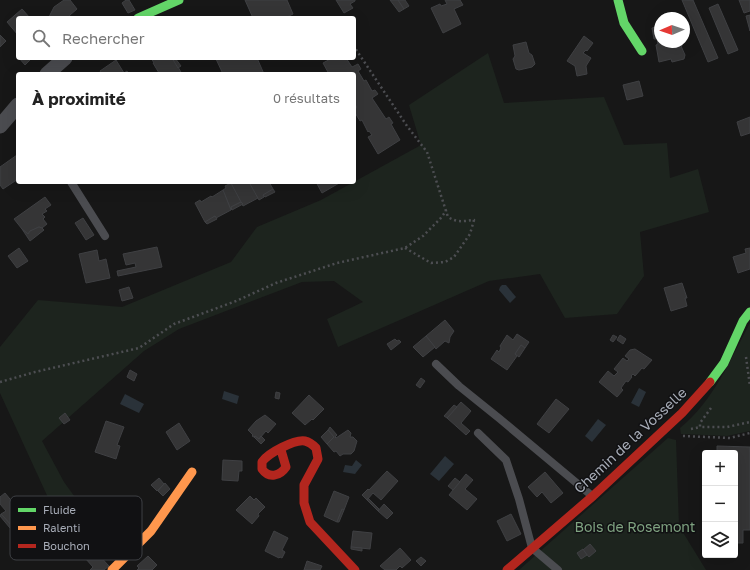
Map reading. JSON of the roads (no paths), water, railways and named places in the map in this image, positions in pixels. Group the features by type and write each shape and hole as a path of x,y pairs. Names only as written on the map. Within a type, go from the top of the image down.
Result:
{"street":[{"path":"142,16 178,0"},
{"path":"618,0 624,23 642,51"},
{"path":"49,72 63,60"},
{"path":"0,126 16,107"},
{"name":"Chemin de la Vosselle","path":"507,570 668,427 708,384 724,363 743,321 750,312"},
{"path":"281,450 299,441 309,441 316,448 318,459 304,485 304,503 310,522 355,570"},
{"path":"142,540 166,511 192,472"},
{"path":"112,570 122,560"}],"lane":[{"path":"72,184 106,236"},
{"path":"436,364 459,386 592,496"},
{"path":"478,433 506,460 519,499 532,548 558,570"}],"park label":[{"name":"Bois de Rosemont","path":"635,526"}]}
